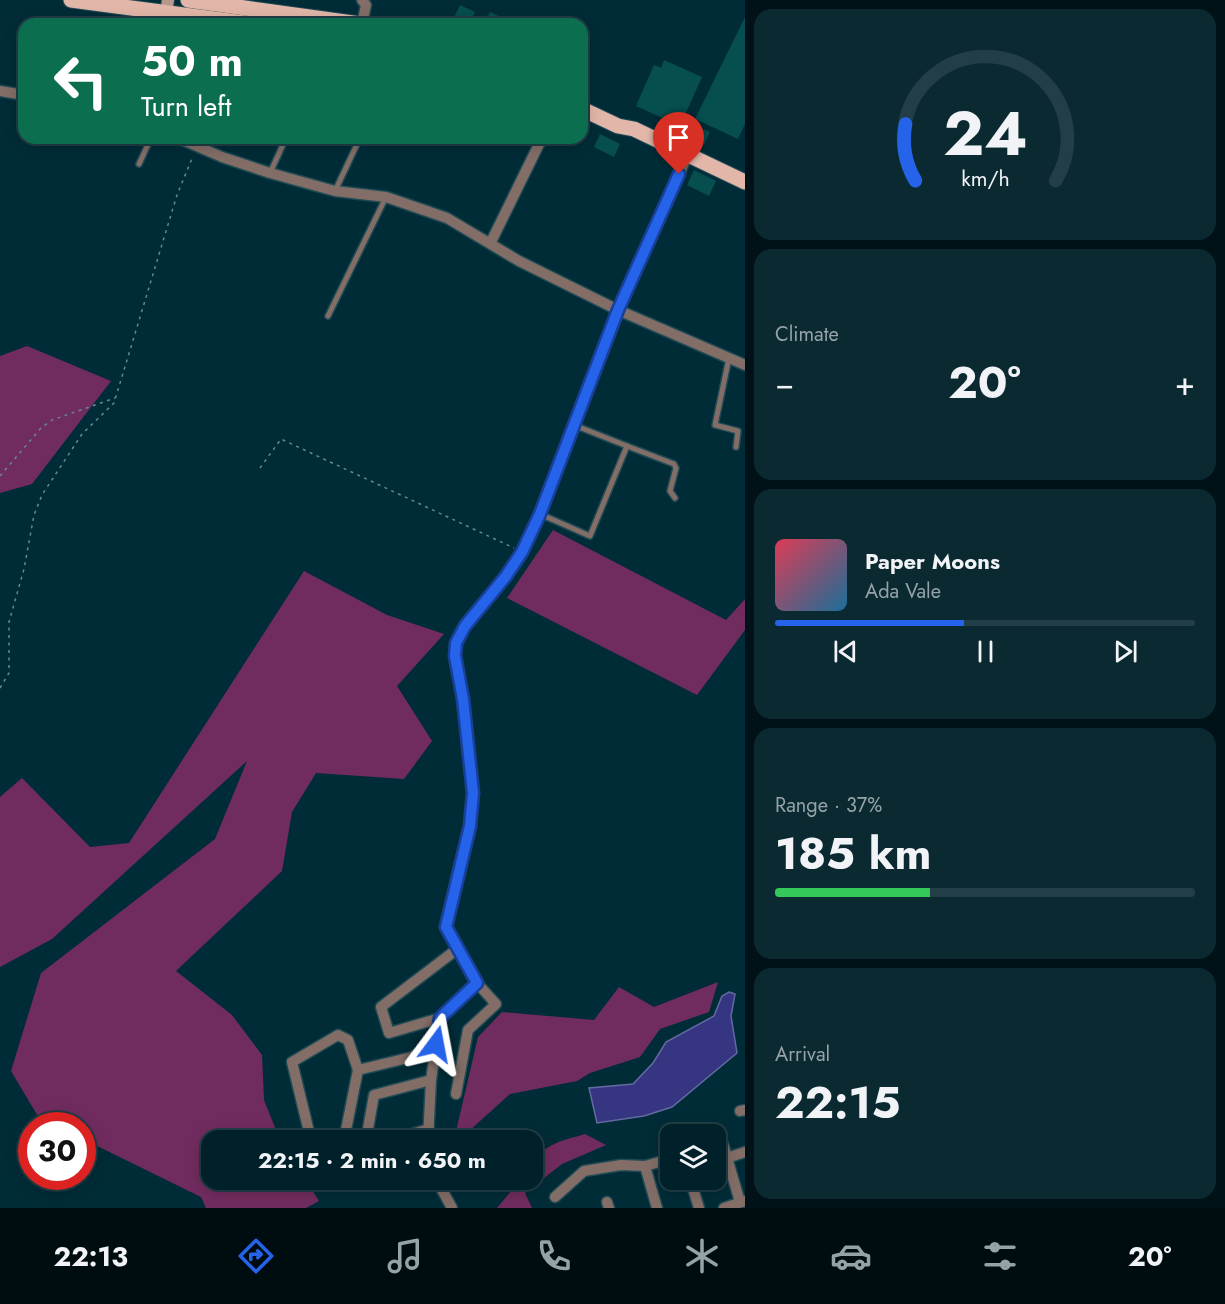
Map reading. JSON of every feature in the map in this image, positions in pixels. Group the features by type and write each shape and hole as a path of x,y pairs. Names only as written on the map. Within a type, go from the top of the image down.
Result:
{"main road":[{"path":"71,0 167,6 224,18"},
{"path":"188,0 318,18"},
{"path":"588,103 622,118 634,129"},
{"path":"588,112 618,126 634,129 745,182"}],"street":[{"path":"362,0 366,5 363,18"},
{"path":"0,91 18,94"},
{"path":"191,144 270,173 335,191 386,197 447,218 491,242 519,261 618,310 745,365"},
{"path":"491,242 539,144"},
{"path":"456,1094 468,1030 496,1004 477,983 456,950 446,927 470,826 473,793 463,699 455,656 456,643 465,626 506,576 522,552 540,514 618,310 688,154"},
{"path":"456,950 381,1007 389,1033 440,1018 477,983"},
{"path":"428,1130 431,1080 440,1018"},
{"path":"309,1130 292,1062 338,1035 348,1040 358,1070 346,1130"},
{"path":"358,1070 412,1057 436,1044"},
{"path":"368,1130 374,1095 431,1080"},
{"path":"727,1158 745,1152"},
{"path":"724,1208 743,1201 726,1154"},
{"path":"555,1197 584,1171 621,1165 645,1166 660,1162"},
{"path":"645,1166 657,1208"},
{"path":"442,1190 452,1208"},
{"path":"693,1190 699,1208"}],"lane":[{"path":"139,164 148,144"},
{"path":"270,173 283,144"},
{"path":"335,191 357,144"},
{"path":"328,316 386,197"},
{"path":"729,358 715,425 738,431 736,447"},
{"path":"574,425 674,464 676,468 670,491 675,498"},
{"path":"540,514 590,536 627,446"}],"path":[{"path":"0,688 9,673 9,622 24,568 34,515 42,495 82,434 103,416 116,398 177,195 197,147"},
{"path":"0,476 41,428 52,420 116,398"},
{"path":"260,468 281,439 522,552"}],"shaded area":[{"path":"27,346 111,381 32,484 0,493 0,356"},
{"path":"553,530 726,620 745,599 745,630 697,695 507,598"},
{"path":"304,571 387,615 444,634 397,686 432,741 404,779 316,773 292,812 282,871 176,971 232,1015 262,1055 264,1100 276,1130 201,1130 201,1190 312,1190 319,1201 306,1208 206,1208 201,1197 96,1145 96,1112 35,1112 11,1071 41,973 215,839 247,761 52,939 0,967 0,797 22,778 90,847 129,843"},
{"path":"718,982 709,1012 660,1029 640,1057 590,1073 577,1081 510,1094 470,1130 456,1130 478,1037 502,1012 594,1020 619,987 654,1007"},
{"path":"729,992 735,994 731,1016 737,1053 672,1107 644,1116 597,1123 589,1088 633,1084 653,1063 666,1042 714,1016 722,996"},
{"path":"585,1134 606,1145 562,1164 543,1179 543,1151 556,1143"},
{"path":"512,1190 529,1190 525,1193 532,1208 497,1208"}],"building":[{"path":"460,5 475,12 472,18 454,18"},
{"path":"490,12 502,18 487,18"},
{"path":"745,17 745,124 738,139 695,119"},
{"path":"664,60 702,77 680,126 636,106 654,65 661,68"},
{"path":"697,126 710,132 704,145 691,139"},
{"path":"600,134 620,144 614,157 594,147"},
{"path":"694,170 716,181 709,196 687,185"}],"route":[{"path":"436,1044 440,1018 477,983 456,950 446,927 470,826 473,793 463,699 455,656 456,643 465,626 506,576 522,552 540,514 618,310 679,174"}]}
